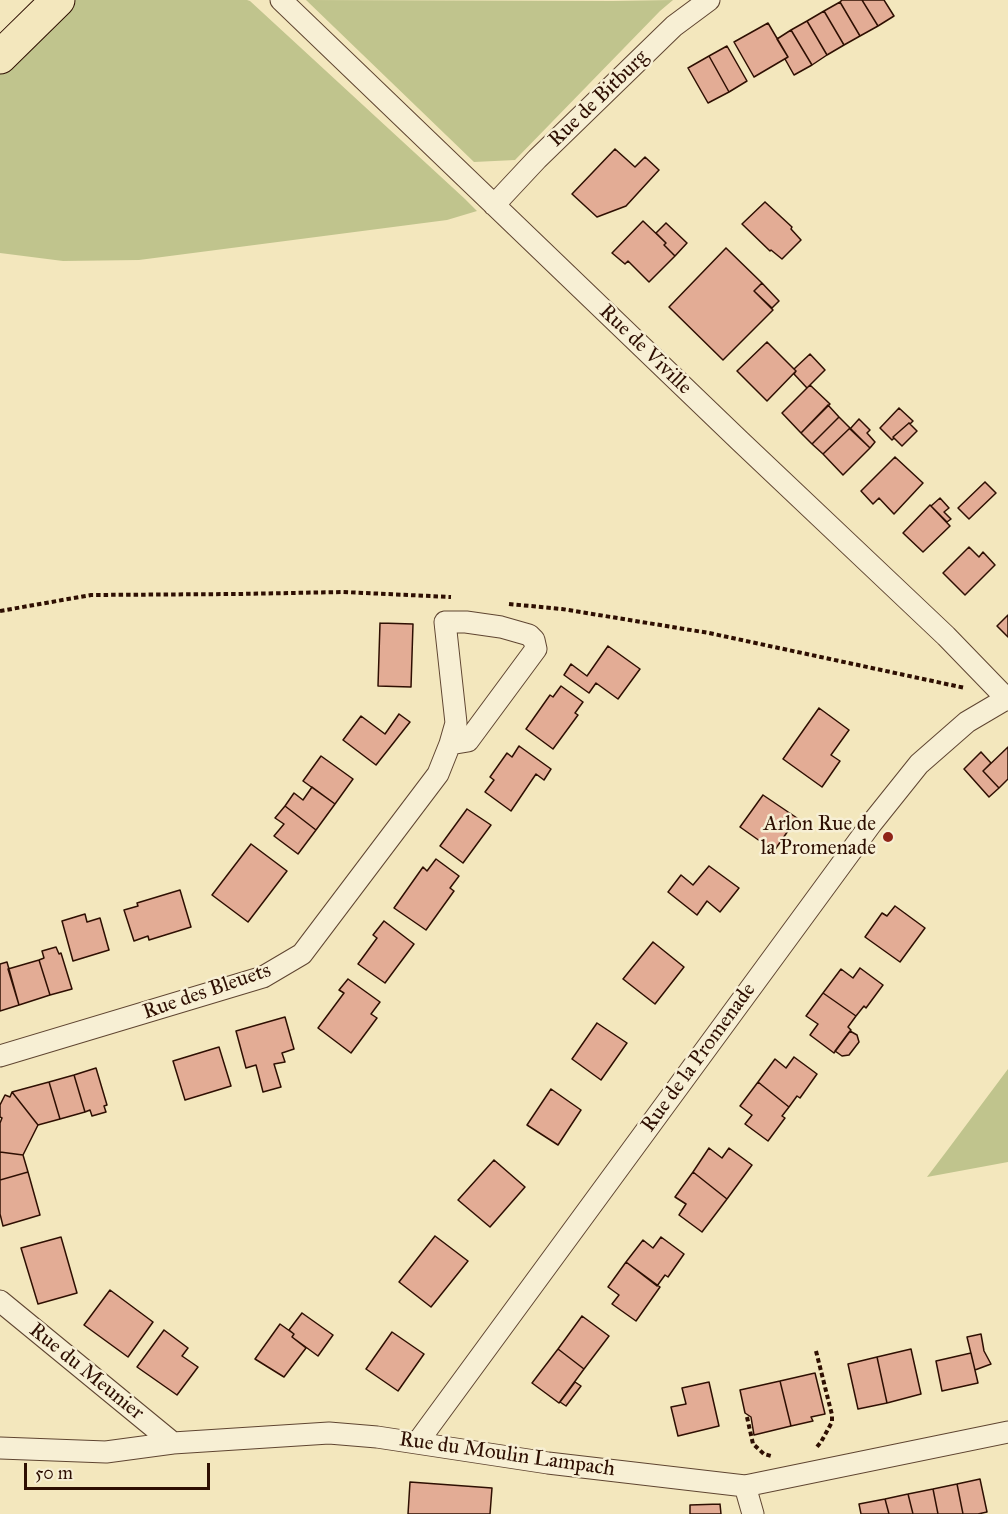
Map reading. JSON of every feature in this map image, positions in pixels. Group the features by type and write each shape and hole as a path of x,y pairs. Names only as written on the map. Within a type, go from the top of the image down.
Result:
{"highway":[{"path":"0,57 58,0"}],"street":[{"name":"Rue de Viville","path":"281,0 946,636 1007,699"},
{"name":"Rue de Bitburg","path":"494,205 537,159 674,26 709,0"},
{"name":"Rue des Bleuets","path":"0,1056 263,977 302,954 438,774 456,723 446,622 466,622 501,627 530,635 536,649 468,741 450,744"},
{"name":"Rue de la Promenade","path":"417,1443 871,824 919,764 967,723 1007,699"},
{"name":"Rue du Meunier","path":"0,1301 173,1443"},
{"name":"Rue du Moulin Lampach","path":"0,1448 106,1452 173,1443 329,1433 377,1437 548,1463 745,1486 1008,1432"},
{"path":"745,1486 753,1514"}],"path":[{"path":"812,1452 822,1442 832,1422 816,1351"},
{"path":"747,1417 753,1444 757,1449 764,1454 779,1456"}],"green space":[{"path":"76,0 250,1 477,211 447,220 139,260 63,261 0,253 0,74"},
{"path":"306,0 673,0 515,160 474,162"},
{"path":"1008,1069 1008,1162 927,1177 946,1152"}],"building":[{"path":"842,0 862,0 878,26 860,36 840,2"},
{"path":"862,0 884,0 894,16 878,26"},
{"path":"840,2 860,36 844,45 824,11"},
{"path":"824,11 844,45 827,55 807,21"},
{"path":"807,21 827,55 812,65 791,30"},
{"path":"768,23 788,57 754,77 734,42"},
{"path":"791,30 812,65 794,75 785,59 788,57 777,39"},
{"path":"727,46 747,81 729,92 709,56"},
{"path":"709,56 729,92 708,103 688,68"},
{"path":"615,149 635,167 645,157 659,170 626,206 597,217 572,194"},
{"path":"765,202 792,227 791,229 801,240 782,259 770,251 742,224"},
{"path":"643,221 666,243 664,245 675,256 649,282 628,261 625,264 612,253"},
{"path":"666,223 687,243 675,256 656,233"},
{"path":"726,248 762,283 754,291 773,310 723,360 669,307"},
{"path":"762,283 779,301 772,308 754,291"},
{"path":"767,342 796,371 767,401 737,371"},
{"path":"810,354 825,370 807,388 794,374 796,371 794,369"},
{"path":"810,385 830,404 801,433 782,413"},
{"path":"828,405 839,417 812,444 801,433"},
{"path":"899,408 913,421 892,440 880,428"},
{"path":"839,417 850,428 823,454 812,444"},
{"path":"859,419 870,430 867,433 875,442 870,448 850,429"},
{"path":"909,423 917,431 902,446 893,437"},
{"path":"850,428 870,448 843,475 823,454"},
{"path":"895,457 923,483 894,514 879,498 873,504 861,491"},
{"path":"985,482 996,493 969,519 958,508"},
{"path":"940,498 949,508 944,512 951,519 947,522 931,506"},
{"path":"930,505 950,526 923,552 903,533"},
{"path":"969,547 979,557 983,552 995,565 965,595 943,573"},
{"path":"1008,615 1008,637 997,626"},
{"path":"380,623 413,624 411,687 378,686"},
{"path":"608,646 640,669 618,699 596,683 589,693 564,675 571,664 587,676"},
{"path":"561,686 583,702 575,713 578,715 553,749 526,729 550,695 553,697"},
{"path":"819,708 849,730 831,755 840,761 822,787 783,759"},
{"path":"399,714 410,722 376,765 343,740 361,716 385,734"},
{"path":"519,746 551,769 544,780 536,774 511,811 485,792 494,780 490,777 507,753 512,757"},
{"path":"1008,747 1008,779 999,788 983,771"},
{"path":"981,752 991,763 983,771 999,788 989,797 964,769"},
{"path":"321,756 353,779 335,804 303,781"},
{"path":"312,787 335,804 316,830 285,806 294,793 303,800"},
{"path":"763,795 797,818 774,851 740,827"},
{"path":"285,806 316,830 298,854 274,836 284,824 275,818"},
{"path":"467,809 491,825 463,863 440,846"},
{"path":"251,844 287,871 248,922 212,895"},
{"path":"436,859 459,876 450,888 454,891 426,930 394,908 423,867 427,871"},
{"path":"709,866 739,888 720,912 707,901 697,915 668,892 681,875 693,885"},
{"path":"180,890 191,927 149,940 148,936 134,941 124,910 138,906 137,903"},
{"path":"895,906 925,928 900,962 865,937 882,913 887,916"},
{"path":"85,914 87,922 100,918 109,950 73,961 62,921"},
{"path":"384,921 414,944 385,983 358,964 377,938 373,935"},
{"path":"653,942 684,967 655,1004 623,979"},
{"path":"56,947 59,954 61,953 72,989 50,995 39,960 44,958 42,951"},
{"path":"39,960 50,995 19,1005 8,969"},
{"path":"7,962 19,1005 0,1011 0,964"},
{"path":"860,968 883,985 866,1008 864,1006 856,1016 823,993 841,969 853,978"},
{"path":"348,979 380,1002 371,1014 377,1018 351,1053 318,1028 344,993 339,990"},
{"path":"823,993 856,1016 848,1027 851,1030 834,1053 810,1035 818,1024 806,1016"},
{"path":"285,1017 294,1049 282,1053 285,1062 274,1064 281,1087 263,1092 256,1065 246,1068 236,1031"},
{"path":"597,1023 627,1043 601,1080 572,1059"},
{"path":"850,1031 857,1035 859,1042 849,1055 842,1056 835,1051"},
{"path":"219,1047 231,1086 185,1100 173,1061"},
{"path":"794,1057 817,1074 800,1098 797,1096 789,1107 758,1082 775,1059 786,1068"},
{"path":"96,1068 107,1105 104,1106 106,1112 92,1116 90,1110 85,1112 74,1075"},
{"path":"74,1075 85,1112 60,1119 49,1082"},
{"path":"49,1082 60,1119 38,1125 12,1092"},
{"path":"758,1082 789,1107 782,1116 785,1118 768,1141 745,1124 752,1115 740,1106"},
{"path":"551,1089 581,1110 558,1145 527,1125"},
{"path":"12,1092 38,1125 23,1155 0,1152 2,1118 0,1117 0,1105 5,1095 10,1097"},
{"path":"709,1148 722,1158 729,1148 752,1165 727,1199 693,1172"},
{"path":"0,1152 23,1155 28,1172 0,1180"},
{"path":"494,1160 525,1187 490,1227 458,1200"},
{"path":"28,1172 40,1215 3,1226 0,1214 0,1180"},
{"path":"693,1172 727,1199 702,1232 679,1215 686,1204 675,1197"},
{"path":"435,1236 468,1261 431,1307 399,1282"},
{"path":"61,1237 77,1293 38,1304 21,1248"},
{"path":"661,1237 684,1254 668,1277 665,1275 657,1286 626,1262 643,1240 653,1248"},
{"path":"626,1262 660,1287 636,1321 612,1304 619,1295 608,1287"},
{"path":"110,1290 153,1322 128,1357 84,1325"},
{"path":"302,1313 333,1335 318,1356 292,1337 294,1334 289,1330"},
{"path":"582,1316 609,1336 584,1369 558,1349"},
{"path":"280,1324 294,1334 292,1337 306,1348 284,1377 255,1359"},
{"path":"164,1330 188,1348 182,1356 198,1367 177,1395 137,1367"},
{"path":"392,1332 424,1354 398,1391 366,1369"},
{"path":"981,1334 984,1351 991,1364 975,1370 967,1337"},
{"path":"558,1349 584,1369 559,1403 532,1383"},
{"path":"911,1349 921,1394 887,1403 877,1357"},
{"path":"971,1353 978,1383 942,1391 936,1361"},
{"path":"877,1357 887,1403 858,1409 848,1364"},
{"path":"815,1373 825,1414 811,1417 813,1421 791,1426 780,1381"},
{"path":"780,1381 791,1426 754,1435 751,1417 745,1413 740,1390"},
{"path":"575,1382 581,1386 566,1406 560,1402"},
{"path":"709,1382 719,1426 678,1436 671,1407 686,1404 682,1388"},
{"path":"980,1479 987,1512 963,1514 957,1484"},
{"path":"410,1482 492,1488 490,1514 408,1514"},
{"path":"957,1484 963,1514 938,1514 933,1489"},
{"path":"933,1489 938,1514 913,1514 908,1494"},
{"path":"908,1494 913,1514 889,1514 885,1499"},
{"path":"885,1499 889,1514 861,1514 859,1504"},
{"path":"720,1504 721,1514 690,1514 690,1505"}],"place":[{"name":"Arlon Rue de la Promenade","path":"888,837"}]}
